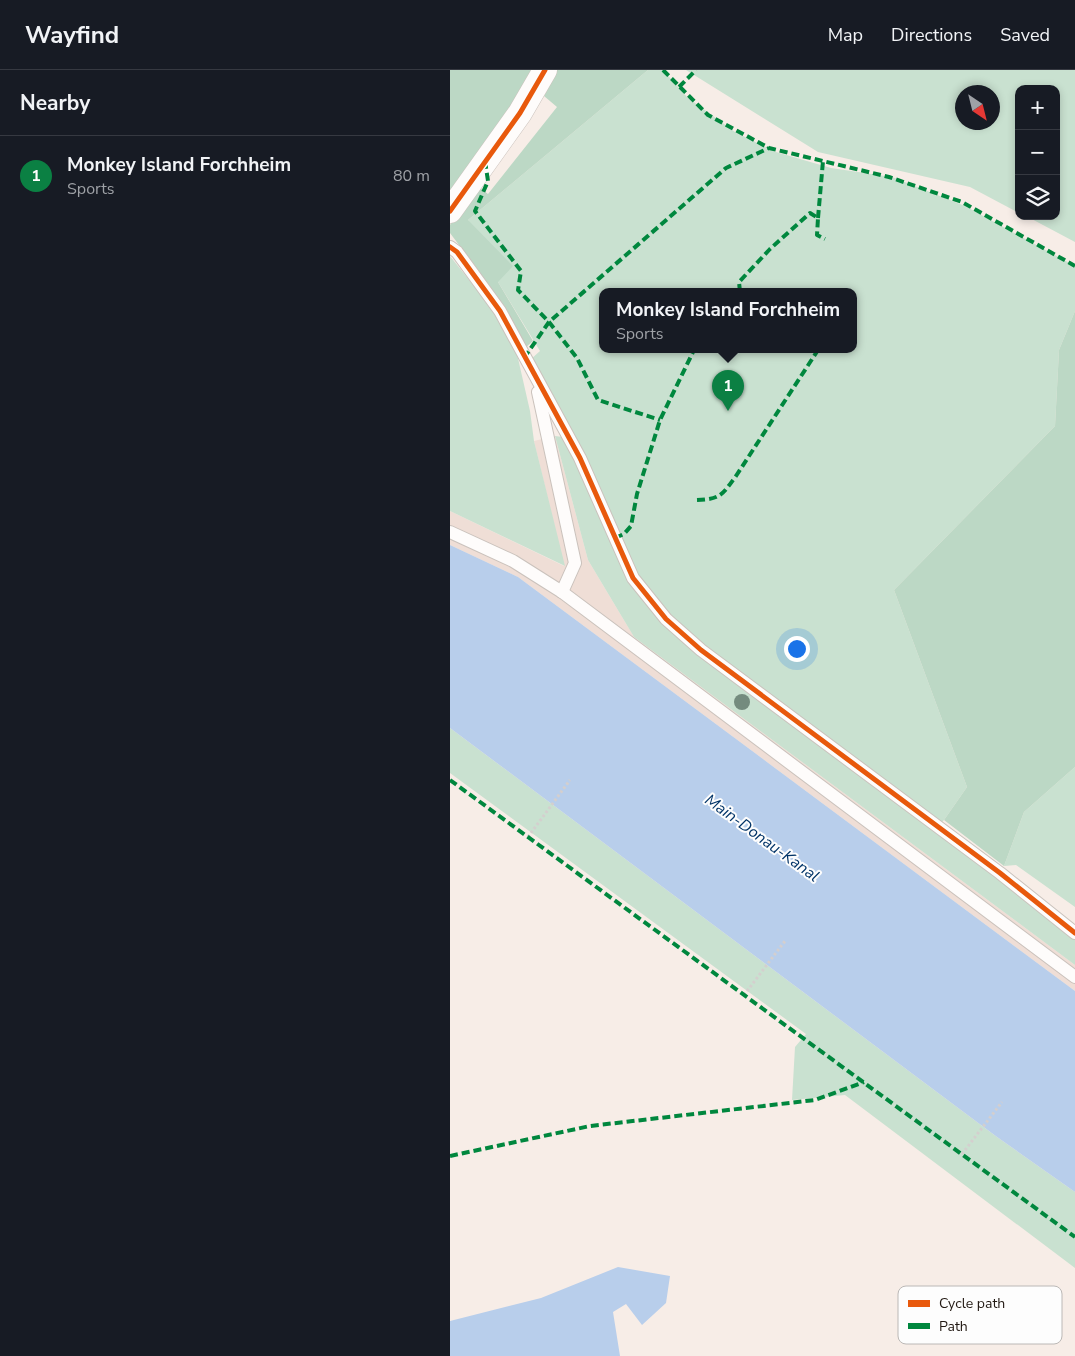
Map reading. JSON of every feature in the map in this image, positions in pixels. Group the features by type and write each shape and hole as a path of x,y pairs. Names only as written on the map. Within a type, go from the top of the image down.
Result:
{"street":[{"path":"450,211 520,113 545,70"}],"lane":[{"path":"450,247 457,252 500,311 580,458 633,578 666,619 701,650 1000,873 1075,933"},
{"path":"535,378 575,563 562,592"},
{"path":"450,532 513,561 562,592 1075,977"}],"path":[{"path":"528,837 570,780"},
{"path":"744,995 785,941"},
{"path":"962,1154 1002,1102"}],"shaded area":[{"path":"555,436 588,560 634,637 1075,965 1075,991 518,577 450,545 450,511 564,566 534,441"}],"green space":[{"path":"450,70 534,70 518,97 450,191"},
{"path":"557,70 648,70 468,220 513,266 498,282 533,341 525,348 492,289 450,233 450,225 475,184 488,194 557,107 544,96"},
{"path":"648,70 663,70 687,97 735,132 776,152 831,168 892,177 965,206 1075,266 1075,311 1059,350 1055,426 894,590 967,787 944,820 935,829 1075,940 1075,965 634,637 588,560 555,436 571,438 530,360 540,351 498,282 468,220"},
{"path":"686,70 1075,70 1075,242 1034,220 1060,220 1060,85 1015,85 1015,211 970,187 818,152"},
{"path":"450,256 489,305 517,354 530,411 534,441 565,566 450,511"},
{"path":"1075,311 1075,767 1024,812 1004,866 944,820 967,787 894,590 1055,426 1059,350"},
{"path":"450,728 997,1137 1075,1192 1075,1268 845,1095 792,1100 795,1047 806,1034 450,773"},
{"path":"1075,767 1075,907 1016,865 1004,866 1024,812"}],"water":[{"name":"Main-Donau-Kanal","path":"450,545 518,577 1075,991 1075,1192 997,1137 450,728"},
{"path":"618,1267 670,1276 666,1303 642,1325 626,1304 613,1312 620,1356 450,1356 450,1321 541,1298"}],"marked path":[{"path":"663,70 708,115 769,148 889,177 962,202 1075,266"},
{"path":"679,87 696,70"},
{"path":"524,358 549,322 726,168 769,148"},
{"path":"485,161 488,181 475,211 521,271 518,290 549,322 577,358 598,400 660,420"},
{"path":"818,218 823,161"},
{"path":"740,288 739,282 770,249 810,213 818,218 817,235 825,239"},
{"path":"615,538 624,534 631,526 637,494 660,420 693,353"},
{"path":"697,500 716,497 727,488 816,353"},
{"path":"450,780 1075,1237"},
{"path":"450,1156 590,1126 815,1100 864,1082"}],"cycle path":[{"path":"450,211 520,113 545,70"},
{"path":"450,247 457,252 500,311 580,458 633,578 666,619 701,650 1000,873 1075,933"}],"place":[{"name":"Monkey Island Forchheim","path":"728,411"}]}
